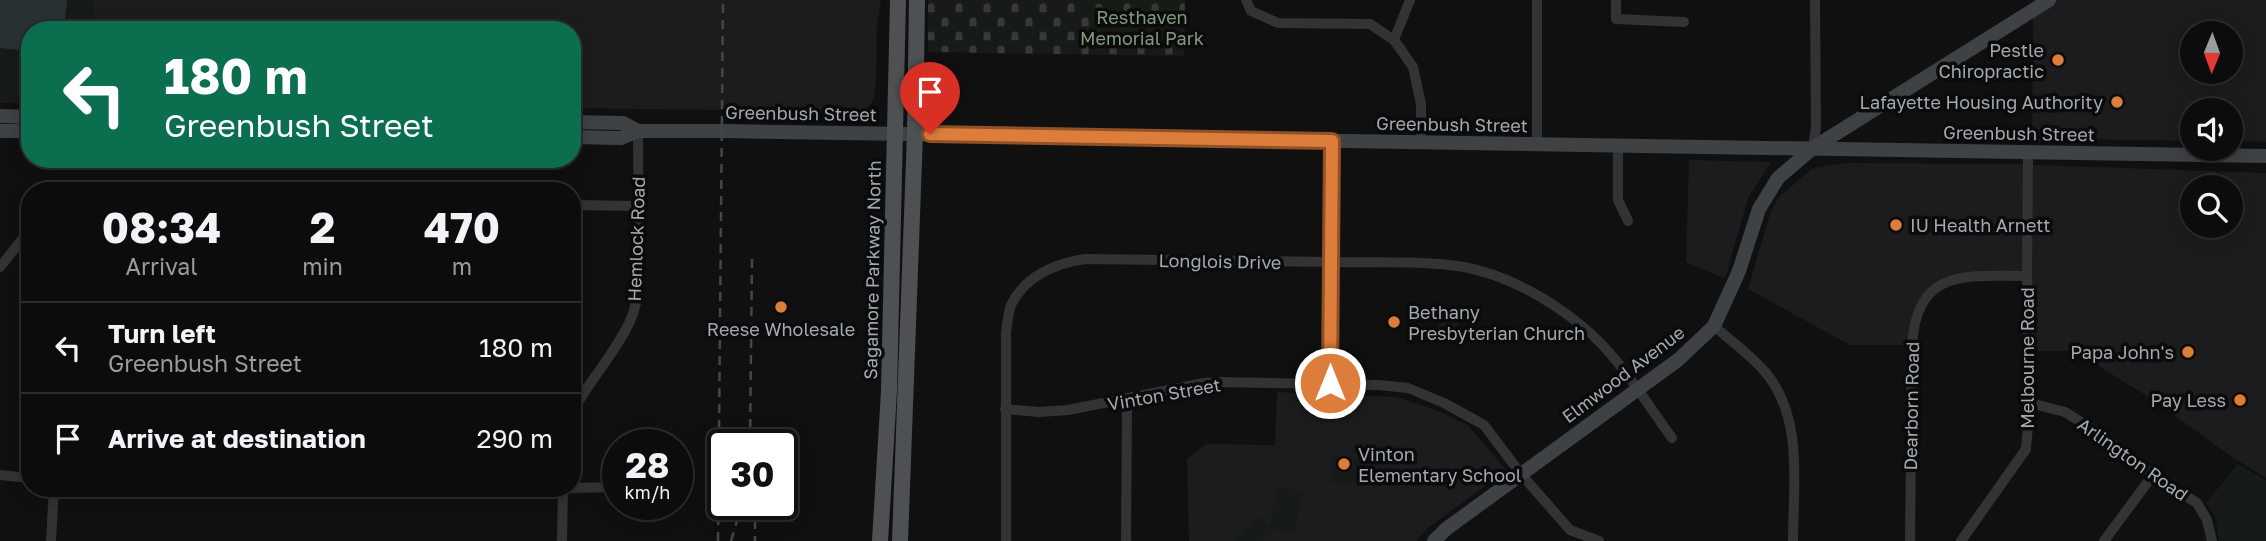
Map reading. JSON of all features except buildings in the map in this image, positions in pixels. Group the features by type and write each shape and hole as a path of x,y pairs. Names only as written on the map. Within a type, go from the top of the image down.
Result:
{"main road":[{"name":"Sagamore Parkway North","path":"880,541 889,391 898,0"},
{"name":"Sagamore Parkway North","path":"900,541 915,134 917,0"},
{"name":"Elmwood Avenue","path":"1434,541 1446,529 1678,360 1714,326 1739,271 1759,209 1778,178 1813,148 2049,0"},
{"path":"0,116 21,117"},
{"name":"Greenbush Street","path":"581,122 623,123 638,131"},
{"path":"0,131 21,131"},
{"name":"Greenbush Street","path":"581,137 621,138 638,131 895,133 2266,156"}],"street":[{"path":"1246,0 1251,12 1278,23 1370,24 1394,40 1413,67 1422,103 1421,143"},
{"path":"1394,40 1410,0"},
{"path":"1537,0 1537,145"},
{"path":"1616,0 1616,19 1684,22"},
{"path":"1813,148 1816,127 1815,0"},
{"name":"Hemlock Road","path":"581,396 633,316 639,292 638,131"},
{"path":"1330,383 1332,141"},
{"path":"1618,146 1618,200 1628,220"},
{"name":"Melbourne Road","path":"1961,541 2026,449 2030,403 2028,153"},
{"path":"581,205 639,206"},
{"path":"0,267 21,241"},
{"name":"Longlois Drive","path":"1006,541 1006,333 1011,306 1024,288 1040,273 1063,262 1330,262 1429,264 1466,268 1530,291 1584,327 1612,354 1672,438"},
{"name":"Dearborn Road","path":"1910,541 1912,345 1917,313 1931,293 1941,285 1963,276 2027,276"},
{"path":"1714,326 1766,374 1782,399 1790,424 1793,447 1793,541"},
{"name":"Vinton Street","path":"1005,409 1039,412 1068,410 1212,383 1378,384 1408,388 1444,402 1484,425 1521,474 1570,530 1599,541"},
{"path":"1125,399 1126,541"},
{"name":"Arlington Road","path":"2030,403 2065,412 2197,503 2207,520 2212,541"},
{"path":"0,475 21,477"},
{"path":"2104,541 2153,475"},
{"path":"581,488 602,487"},
{"path":"51,541 53,497"},
{"path":"562,541 563,497"}],"shaded area":[{"path":"0,0 67,0 65,21 21,21 21,50 0,48"},
{"path":"93,0 881,0 877,26 874,98 867,110 843,112 581,108 581,21 92,21"},
{"path":"2049,0 2266,0 2266,142 2243,141 2243,98 2180,98 2180,141 2079,139 2056,143 2032,142 2033,10"},
{"path":"1689,160 1771,162 1748,198 1725,279 1686,262"},
{"path":"1846,163 2013,164 2266,173 2266,478 2229,455 2152,399 2074,351 2029,351 2027,276 1963,276 1924,301 1912,345 1850,345 1748,289 1769,217 1779,197 1813,168"},
{"name":"Vinton Elementary School","path":"1277,392 1395,397 1431,408 1468,425 1505,469 1504,472 1428,528 1416,541 1189,541 1187,459 1206,444 1275,445"}],"green space":[{"path":"0,0 93,0 92,21 21,21 21,103 0,103"},
{"name":"Resthaven Memorial Park","path":"928,0 1185,0 1184,56 928,52"},
{"path":"1441,317 1459,322 1454,342 1436,337"},
{"path":"1334,455 1362,459 1358,486 1330,482"},
{"path":"2238,464 2266,480 2266,541 2219,541 2215,515 2206,503"},
{"path":"1278,487 1303,492 1294,534 1273,529 1262,541 1236,541 1258,516 1269,527"}],"railway":[{"path":"718,541 723,0"},
{"path":"750,429 752,259"},
{"path":"731,541 737,520"},
{"path":"755,520 755,541"}],"place":[{"name":"Pestle Chiropractic","path":"2058,60"},
{"name":"Lafayette Housing Authority","path":"2117,102"},
{"name":"IU Health Arnett","path":"1896,225"},
{"name":"Reese Wholesale","path":"781,307"},
{"name":"Bethany Presbyterian Church","path":"1394,322"},
{"name":"Papa John's","path":"2188,352"},
{"name":"Pay Less","path":"2240,400"},
{"name":"Vinton Elementary School","path":"1344,464"}],"route":[{"path":"930,134 1332,141 1330,383"}]}
